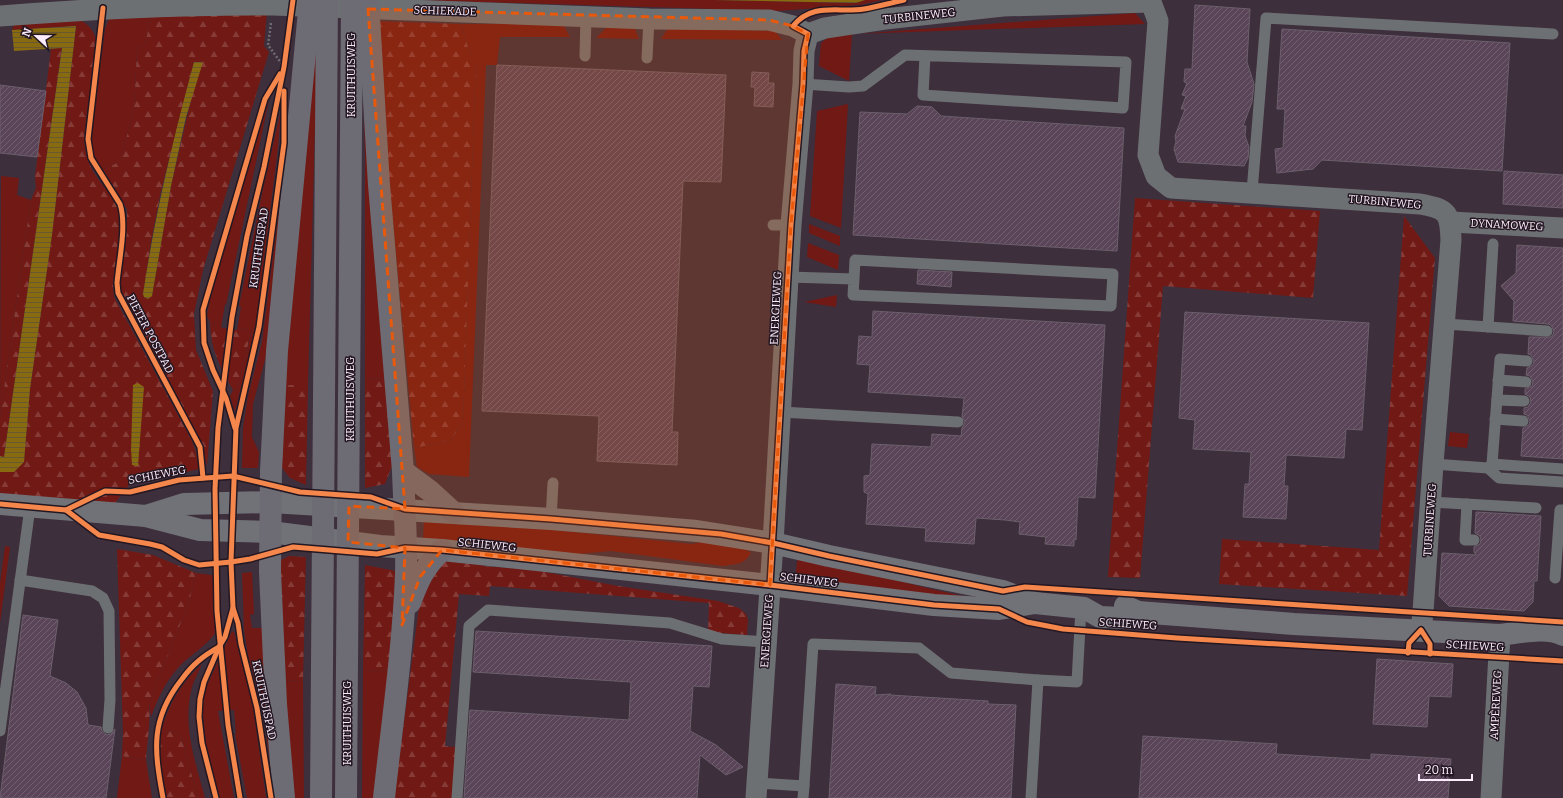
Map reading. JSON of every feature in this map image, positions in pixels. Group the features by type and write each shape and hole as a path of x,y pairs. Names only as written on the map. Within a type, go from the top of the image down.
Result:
{"highway":[{"path":"310,0 317,39 324,467 321,798"},
{"path":"284,798 276,704 270,572 270,532 277,351 317,39 327,0"},
{"name":"KRUITHUISWEG","path":"346,798 349,467 361,39 352,0"},
{"path":"368,0 361,39 379,185 405,509 406,575 384,798"},
{"path":"403,471 430,491 454,513"},
{"path":"402,625 420,577 433,558 442,550"}],"street":[{"name":"TURBINEWEG","path":"808,34 825,28 885,19 1003,6 1151,2 1158,21 1148,155 1156,176 1171,188 1252,192 1420,204 1440,209 1448,215 1451,240 1421,630"},
{"name":"SCHIEKADE","path":"0,16 103,8 233,4 649,19 769,20 793,26 808,34"},
{"name":"ENERGIEWEG","path":"756,791 773,543 788,277 782,225 803,84 804,51 808,34"},
{"name":"DYNAMOWEG","path":"1450,222 1563,228"},
{"name":"SCHIEWEG","path":"146,516 184,504 271,502 405,509 697,531 773,543 829,556 1003,591 1036,603 1083,608 1100,617 1122,618 1138,612 1294,624 1500,635 1533,631 1558,632 1563,635"},
{"name":"SCHIEWEG","path":"0,504 146,516 200,530 270,532 405,548 442,550 770,585 934,605 999,609 1036,603"},
{"name":"SCHIEWEG","path":"1500,635 1532,644 1559,646 1563,644"},
{"name":"AMPÈREWEG","path":"1491,798 1500,635"}],"lane":[{"path":"585,56 586,16"},
{"path":"1252,192 1266,18 1554,34"},
{"path":"647,58 649,19"},
{"path":"803,84 849,87 863,86 905,55 1126,62 1123,108 923,95 925,56"},
{"path":"1488,327 1493,244"},
{"path":"855,260 1113,274 1111,306 853,295 854,280 855,260"},
{"path":"788,277 854,280"},
{"path":"1444,324 1547,331"},
{"path":"1527,361 1500,359 1490,466 1499,478 1563,482"},
{"path":"1498,380 1526,382"},
{"path":"1497,400 1524,401"},
{"path":"781,412 958,422"},
{"path":"1495,419 1523,421"},
{"path":"1433,464 1563,469"},
{"path":"551,519 553,483"},
{"path":"1431,502 1536,508"},
{"path":"1468,504 1471,527"},
{"path":"0,731 30,507"},
{"path":"1555,578 1560,510 1563,510"},
{"path":"20,580 92,591 103,598 107,604 110,619 110,700 108,728"},
{"path":"803,798 813,644 919,648 951,673 1077,682 1083,608"},
{"path":"457,798 469,626 488,610 670,623 722,639 766,642"},
{"path":"1031,798 1038,680"},
{"path":"756,791 804,786"}],"path":[{"path":"268,45 284,68"},
{"path":"282,75 285,60"}],"highlighted area":[{"path":"368,9 769,20 793,26 808,34 791,225 770,585 442,550 420,577 402,625 405,548 348,542 349,506 405,509"}],"green space":[{"path":"415,0 714,0 856,3 865,0 882,0 860,5 777,11"},
{"path":"267,12 264,46 269,52 203,270 194,314 196,350 213,391 207,466 203,449 196,433 122,297 120,285 127,209 100,170 120,162 134,109 137,49 145,44 152,13","holes":["194,62 192,96 171,186 152,296 143,295 161,191"]},
{"path":"152,13 145,44 137,49 134,109 120,162 100,170 94,156 91,139 105,29 111,14"},
{"path":"1135,13 1145,24 860,34"},
{"path":"73,18 76,26 12,30 15,21"},
{"path":"73,18 85,23 93,32 96,40 84,138 86,153 91,168 116,204 121,221 113,286 114,297 192,441 199,469 173,475 137,475 114,504 0,494 0,472 14,472 24,461 30,389 52,235 76,26"},
{"path":"376,21 461,24 470,54 476,58 463,422 450,441 414,448 389,179"},
{"path":"461,24 563,24 570,37 500,37 497,65 486,65 469,477 429,474 417,467 414,448 450,441 463,422 476,59 470,54"},
{"path":"609,25 634,26 639,39 596,38"},
{"path":"668,28 775,31 782,40 661,39"},
{"path":"852,34 849,81 819,66 821,43 830,36"},
{"path":"362,40 388,378 365,379 365,155"},
{"path":"62,47 4,457 0,456 0,417 31,200 36,188 35,177 51,49"},
{"path":"317,52 308,385 282,385 311,53"},
{"path":"269,100 221,328 210,322 207,316 212,290 222,251"},
{"path":"848,104 841,228 810,216 817,111"},
{"path":"281,110 278,147 255,333 235,411 230,396 233,390 237,391 252,329 237,330 241,307 239,306"},
{"path":"1,176 19,178 17,195 31,200 0,417"},
{"path":"281,194 271,338 253,404 252,437 259,452 258,468 242,468 243,428 248,396 262,342"},
{"path":"1135,198 1320,211 1313,298 1163,286 1140,578 1108,577"},
{"path":"1404,216 1435,258 1407,596 1219,584 1222,539 1379,550"},
{"path":"809,224 840,236 840,246 809,233"},
{"path":"808,243 839,255 838,270 807,257"},
{"path":"837,295 836,307 804,302"},
{"path":"210,322 230,330 252,328 237,391 233,390 217,357 212,341"},
{"path":"388,378 394,461 385,484 365,488 365,379"},
{"path":"282,385 308,385 306,485 290,478 282,468 278,457"},
{"path":"1450,432 1469,434 1467,448 1448,446"},
{"path":"424,519 515,526 692,544 716,539 741,546 751,553 746,560 742,562 723,566 611,551 578,554 423,540"},
{"path":"5,546 10,547 0,623 0,584"},
{"path":"117,549 153,555 196,573 189,602 149,703 146,760 122,756 123,733"},
{"path":"289,556 306,557 303,680 283,681 277,562"},
{"path":"457,556 483,562 483,566 535,570 618,586 718,601 739,608 746,614 748,620 747,635 708,632 709,603 490,586 489,596 459,594 445,746 456,747 452,798 394,798 422,584 441,564"},
{"path":"801,558 812,558 927,588 1003,605 802,581 796,572 797,561"},
{"path":"365,565 401,572 391,671 363,670"},
{"path":"252,572 254,614 250,615 252,628 262,628 274,760 270,760 262,707 248,656 244,629 242,573"},
{"path":"196,573 219,576 221,609 219,623 210,639 182,663 173,673 162,691 151,717 149,703 189,602"},
{"path":"232,631 234,632 253,707 266,798 247,798 235,734 234,710 218,711 234,798 218,798 207,754 202,705 204,692"},
{"path":"202,664 193,684 188,713 194,756 205,798 198,798 181,736 175,731 161,732 176,695 187,679"},
{"path":"363,670 391,671 378,798 362,798"},
{"path":"303,680 304,798 294,798 283,681"},
{"path":"175,731 181,736 198,798 167,798 161,765 161,732"},
{"path":"122,756 146,760 152,798 117,798"}],"shaded area":[{"path":"714,0 865,0 856,3"},
{"path":"76,26 52,235 30,389 24,462 14,472 0,472 0,456 4,457 62,48 14,51 12,30"},
{"path":"194,62 203,62 186,117 171,186 152,296 148,299 144,297 143,294 153,235 172,148"},
{"path":"138,383 144,387 138,466 132,465 131,449 133,385"}],"building":[{"path":"1195,5 1250,9 1247,62 1254,84 1252,102 1243,126 1246,126 1245,136 1249,147 1248,158 1244,166 1178,162 1174,149 1176,142 1175,136 1185,109 1181,109 1186,96 1182,95 1187,83 1184,82 1185,69 1192,69"},
{"path":"1282,29 1510,43 1502,171 1322,160 1313,169 1277,173 1275,149 1283,148 1285,109 1277,109"},
{"path":"497,65 726,75 721,182 683,181 672,432 678,432 677,465 597,461 599,416 482,411"},
{"path":"752,72 769,73 768,83 774,83 773,107 754,106 755,87 751,87"},
{"path":"0,85 46,91 37,157 0,153"},
{"path":"917,106 932,107 941,116 1124,128 1117,251 853,235 860,112 907,114"},
{"path":"1504,171 1563,175 1563,208 1503,204"},
{"path":"1517,245 1563,248 1563,459 1521,456 1523,428 1529,425 1530,421 1527,415 1524,414 1524,408 1528,407 1531,402 1530,397 1525,394 1525,389 1532,386 1533,382 1530,376 1526,375 1527,368 1533,365 1534,361 1531,355 1528,354 1529,337 1550,337 1553,335 1554,331 1551,325 1548,324 1513,321 1514,301 1501,286 1516,273"},
{"path":"918,270 952,272 951,287 917,284"},
{"path":"873,311 1105,325 1095,498 1078,497 1076,540 1074,539 1074,546 1045,544 1046,537 1019,534 1020,522 1005,520 976,518 974,544 925,541 926,528 866,524 868,494 864,492 864,476 870,475 872,444 931,447 932,434 961,436 962,428 965,422 962,417 964,398 868,392 870,365 857,364 859,336 872,337"},
{"path":"1185,312 1369,323 1362,430 1346,429 1344,458 1286,455 1284,486 1288,486 1286,519 1243,517 1245,484 1249,484 1251,452 1193,449 1195,420 1179,418"},
{"path":"1476,512 1541,516 1537,581 1534,581 1533,602 1524,611 1449,606 1439,596 1442,553 1476,555 1474,552 1474,547 1480,544 1481,540 1480,536 1475,533"},
{"path":"23,615 58,620 50,676 66,683 77,692 86,708 88,725 101,727 102,731 107,735 111,734 115,729 106,798 0,798"},
{"path":"476,631 712,646 709,687 693,686 690,731 716,745 743,767 726,775 700,755 697,798 464,798 470,710 629,720 631,682 473,672"},
{"path":"1377,659 1453,664 1451,697 1429,696 1427,727 1373,724"},
{"path":"836,684 876,687 875,695 891,694 890,695 988,701 988,704 1016,705 1011,798 829,798"},
{"path":"1143,736 1277,744 1276,754 1371,760 1371,754 1451,759 1448,798 1139,798"}],"cycle path":[{"name":"KRUITHUISPAD","path":"240,798 228,725 217,611 215,489 218,428 232,317 247,236 264,167 284,67 293,0"},
{"path":"770,585 791,225 803,84 804,51 808,34 793,26 801,19 817,11 864,9 904,0"},
{"name":"PIETER POSTPAD","path":"103,8 88,139 91,158 120,204 122,212 123,232 117,283 118,293 200,447 203,478"},
{"path":"235,428 226,398 213,370 204,343 203,310 265,99 280,74"},
{"name":"KRUITHUISPAD","path":"216,798 202,743 199,717 200,699 204,682 219,647 225,637 233,608 231,562 236,428 259,327 284,143 284,91"},
{"path":"0,504 66,510 105,491 130,492 179,480 233,476 300,492 371,497 405,509 551,519 721,534 773,543 829,556 1003,591 1025,587 1563,622"},
{"path":"66,510 99,535 162,547 184,560 199,565 250,559 293,547 377,554 405,548 442,550 770,585 934,605 999,609 1027,622 1063,629 1177,638 1563,661"},
{"name":"KRUITHUISPAD","path":"233,608 238,623 241,644 257,708 271,798"},
{"path":"1408,653 1409,643 1421,630 1430,644 1430,654"},
{"path":"163,798 158,765 157,736 164,708 190,669 203,657 219,647"}]}
